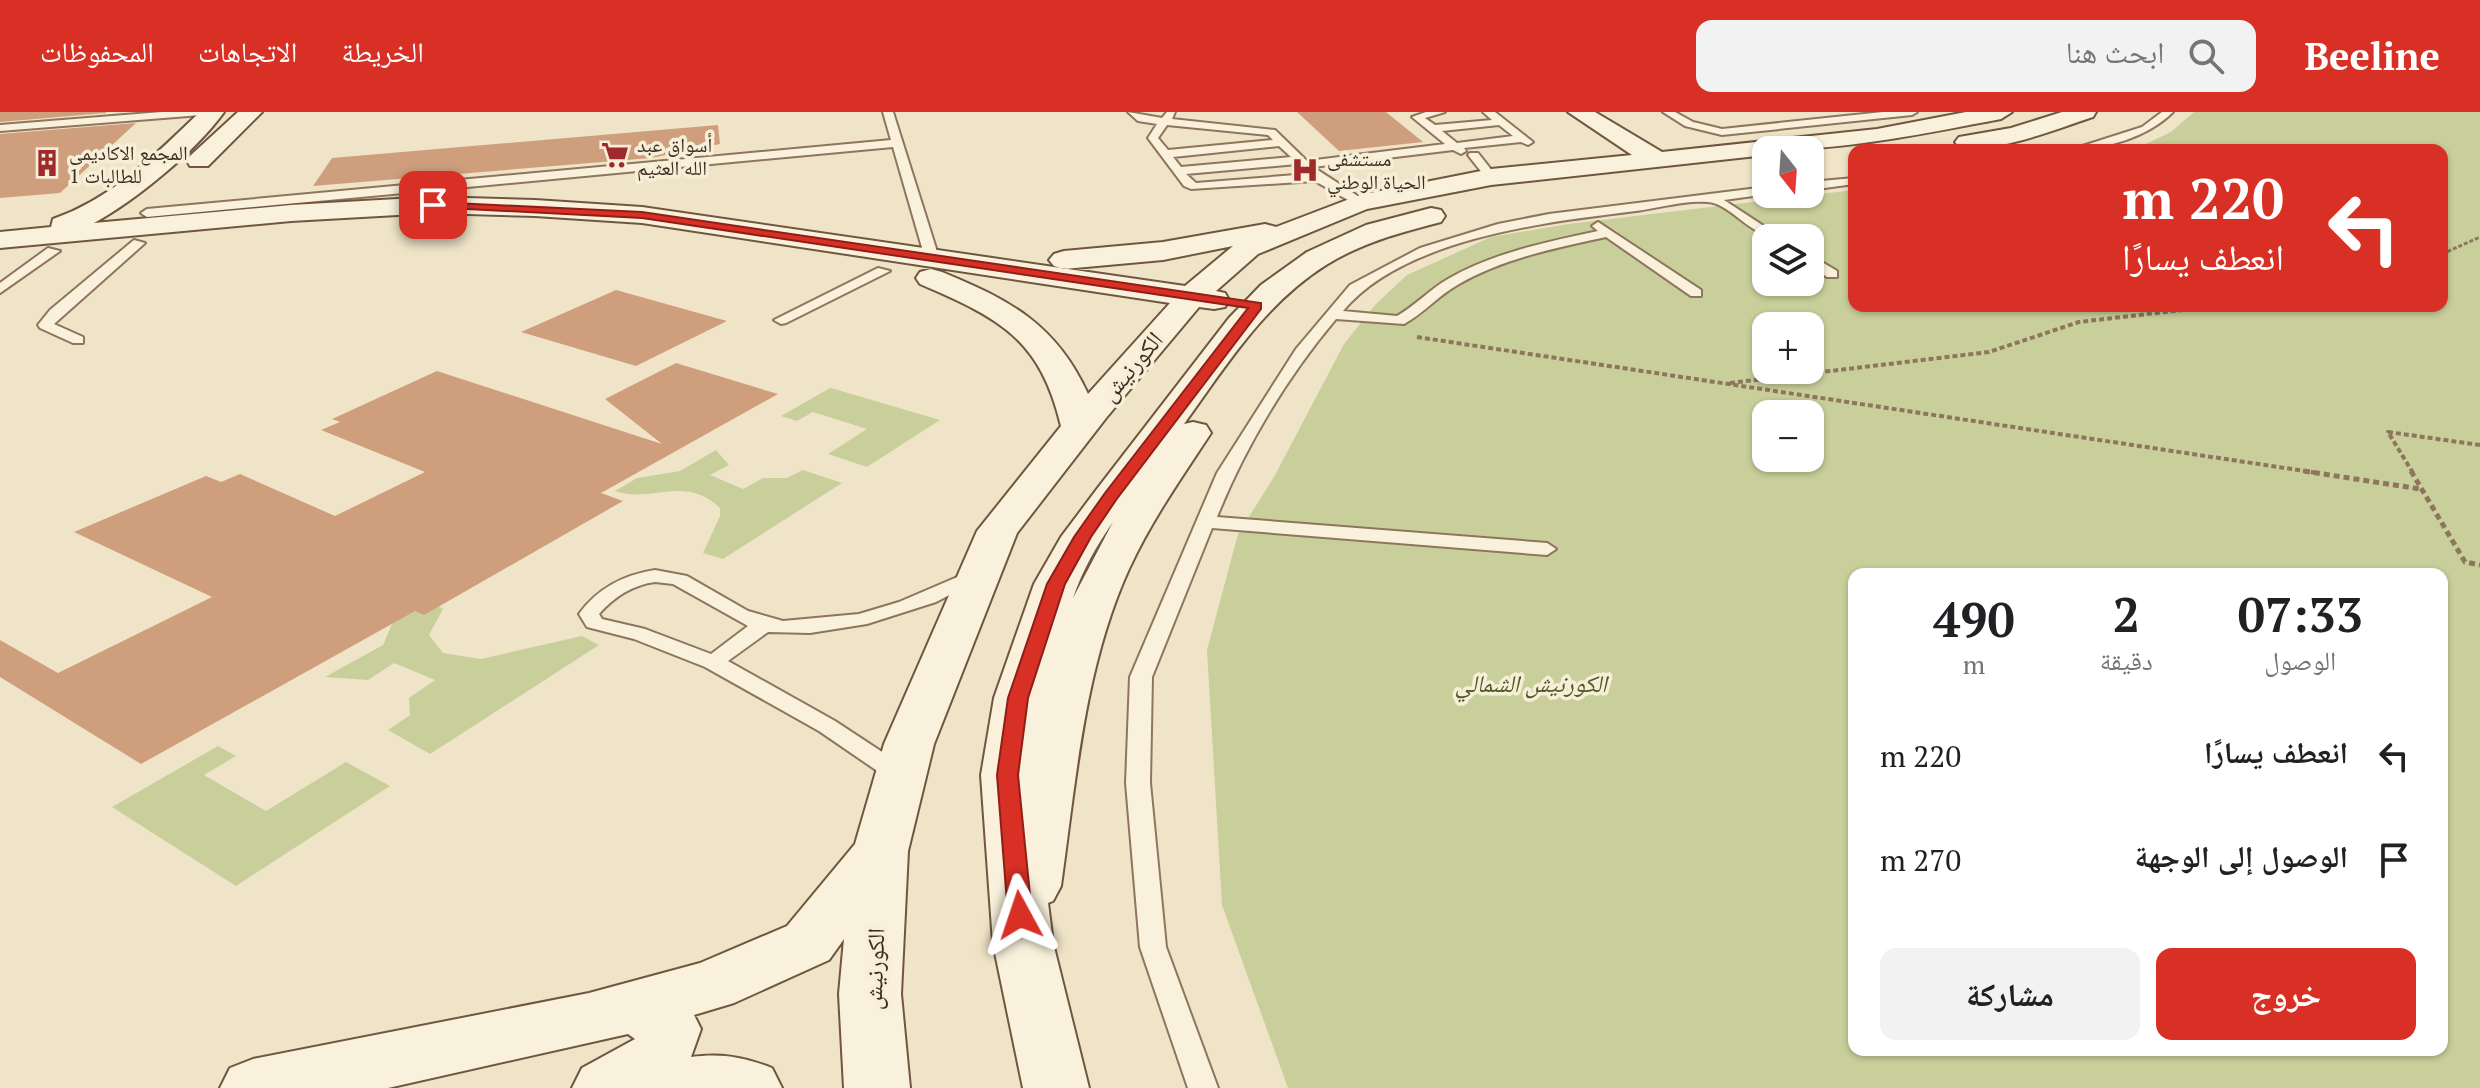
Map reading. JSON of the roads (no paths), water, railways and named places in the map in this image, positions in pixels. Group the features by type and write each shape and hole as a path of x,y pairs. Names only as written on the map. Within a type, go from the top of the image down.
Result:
{"main road":[{"path":"88,218 109,206 213,112"},
{"path":"147,213 153,203 251,112"},
{"path":"1579,112 1657,132"},
{"name":"الكورنيش","path":"1865,144 2001,112"},
{"path":"1956,144 2014,135 2085,112"},
{"name":"الكورنيش","path":"877,1088 870,994 880,851 909,744 997,531 1182,306 1248,248 1360,203 1494,176 1657,132 1698,154 1848,148"},
{"name":"الكورنيش","path":"1824,157 1848,148"},
{"name":"الكورنيش","path":"1494,176 1561,190 1752,169"},
{"path":"1023,943 1058,735 1079,640 1106,572 1167,471 1214,402 1286,310 1327,275 1361,252 1399,235 1494,176"},
{"name":"الكورنيش","path":"1056,1088 1023,943 1007,775 1018,698 1056,584 1082,537 1248,316 1272,291 1317,258 1376,231 1454,209 1494,176"},
{"path":"0,240 291,213 433,205 535,208 642,215 1248,316"},
{"path":"0,240 88,218 147,213"},
{"path":"147,213 153,221 187,222"},
{"path":"0,256 315,226 516,224 595,231 883,271 1163,251 1310,222"},
{"path":"940,266 985,300 1024,324 1046,348 1074,396 1080,427"},
{"path":"253,1088 630,1008 712,985 808,943 880,851"},
{"path":"605,1088 659,1057 670,1029 652,1016 630,1008"},
{"path":"667,1088 720,1082 749,1088"}],"lane":[{"path":"0,128 201,112"},
{"path":"888,112 940,266"},
{"path":"1133,112 1142,119 1168,116 1271,132 1317,177 1360,203"},
{"path":"1440,112 1417,117 1494,176 1531,146 1488,112"},
{"path":"1784,112 1848,148"},
{"path":"1657,132 1689,124 1722,132 1912,112"},
{"path":"2095,144 2146,129 2168,112"},
{"path":"1168,116 1153,134 1188,184 1206,188 1317,177"},
{"path":"1431,129 1502,122"},
{"path":"1179,171 1303,162 1524,138"},
{"path":"1165,154 1284,142"},
{"path":"147,213 897,143"},
{"path":"1824,184 1848,182"},
{"path":"1203,1088 1153,947 1138,783 1141,677 1234,461 1303,349 1355,288 1435,248 1502,227 1752,193"},
{"path":"1713,198 1754,224"},
{"path":"1581,214 1696,293"},
{"path":"1435,248 1469,261 1608,233"},
{"path":"78,340 45,325 55,313 139,243"},
{"path":"0,289 53,251"},
{"path":"1332,314 1399,321 1449,283 1469,261"},
{"path":"1824,269 1832,274"},
{"path":"781,320 883,271"},
{"path":"1206,522 1547,549"},
{"path":"901,775 827,726 713,662 638,633 594,623 589,614 612,591 635,580 667,576 682,581 747,621 781,627 837,625 904,609 980,574"},
{"path":"713,662 765,624"}],"place":[{"name":"أسواق عبد الله العثيم","path":"615,155"},
{"name":"المجمع الاكاديمي 1 للطالبات","path":"47,163"},
{"name":"مستشفى الحياة الوطني","path":"1305,170"}],"park label":[{"name":"الكورنيش الشمالي","path":"1531,683"}]}
